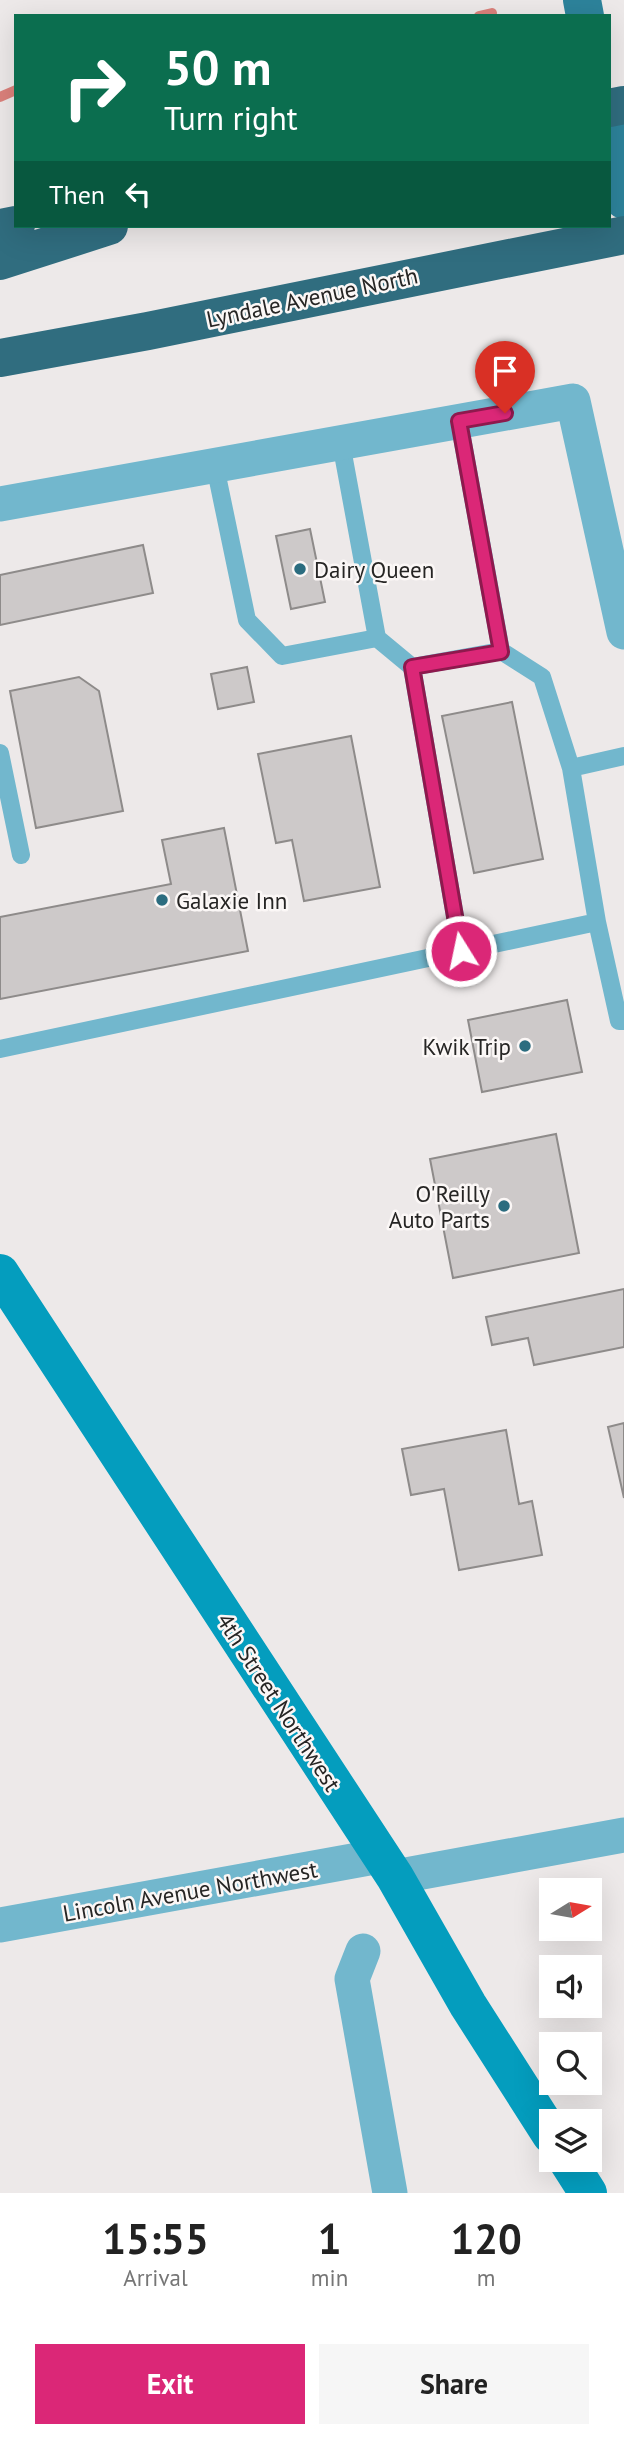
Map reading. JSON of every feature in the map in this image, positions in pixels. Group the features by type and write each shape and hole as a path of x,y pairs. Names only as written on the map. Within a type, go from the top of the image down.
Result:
{"highway":[{"path":"0,261 103,228"},
{"name":"Lyndale Avenue North","path":"0,358 148,331 624,235"}],"main road":[{"path":"611,138 624,200"}],"street":[{"path":"0,504 573,401 624,632"},
{"name":"4th Street Northwest","path":"0,1273 387,1867 468,2005 539,2116"},
{"name":"Lincoln Avenue Northwest","path":"0,1925 387,1867 624,1835"},
{"path":"363,1951 352,1979 390,2193"},
{"path":"575,2172 588,2193"}],"lane":[{"path":"459,421 501,652"},
{"path":"341,443 377,638 412,667 461,951"},
{"path":"215,466 247,620 282,656 377,638"},
{"path":"412,667 501,652 542,677 571,768 597,922 619,1021 624,1021"},
{"path":"0,753 21,855"},
{"path":"571,768 624,756"},
{"path":"0,1049 597,922"}],"building":[{"name":"Dairy Queen","path":"310,529 325,602 291,609 276,536"},
{"path":"143,545 153,593 0,625 0,575"},
{"path":"247,667 254,702 218,709 211,674"},
{"path":"79,677 99,691 123,811 36,828 10,691"},
{"path":"512,702 543,859 474,873 442,716"},
{"path":"351,736 380,887 304,901 292,840 276,843 258,754"},
{"name":"Galaxie Inn","path":"224,828 248,951 0,999 0,917 171,884 162,840"},
{"name":"Kwik Trip","path":"567,1000 582,1072 482,1092 468,1020"},
{"name":"O'Reilly Auto Parts","path":"556,1134 579,1253 453,1278 430,1159"},
{"path":"624,1289 624,1347 534,1365 528,1338 492,1345 486,1317"},
{"path":"624,1423 624,1498 608,1427"},
{"path":"506,1430 519,1504 532,1501 542,1555 459,1570 444,1489 411,1495 402,1449"}],"waterway":[{"path":"488,14 492,13"},
{"path":"0,97 14,91"}],"place":[{"name":"Dairy Queen","path":"300,569"},
{"name":"Galaxie Inn","path":"162,900"},
{"name":"Kwik Trip","path":"525,1046"},
{"name":"O'Reilly Auto Parts","path":"504,1206"}],"route":[{"path":"461,951 412,667 501,652 459,421 505,413"}]}
